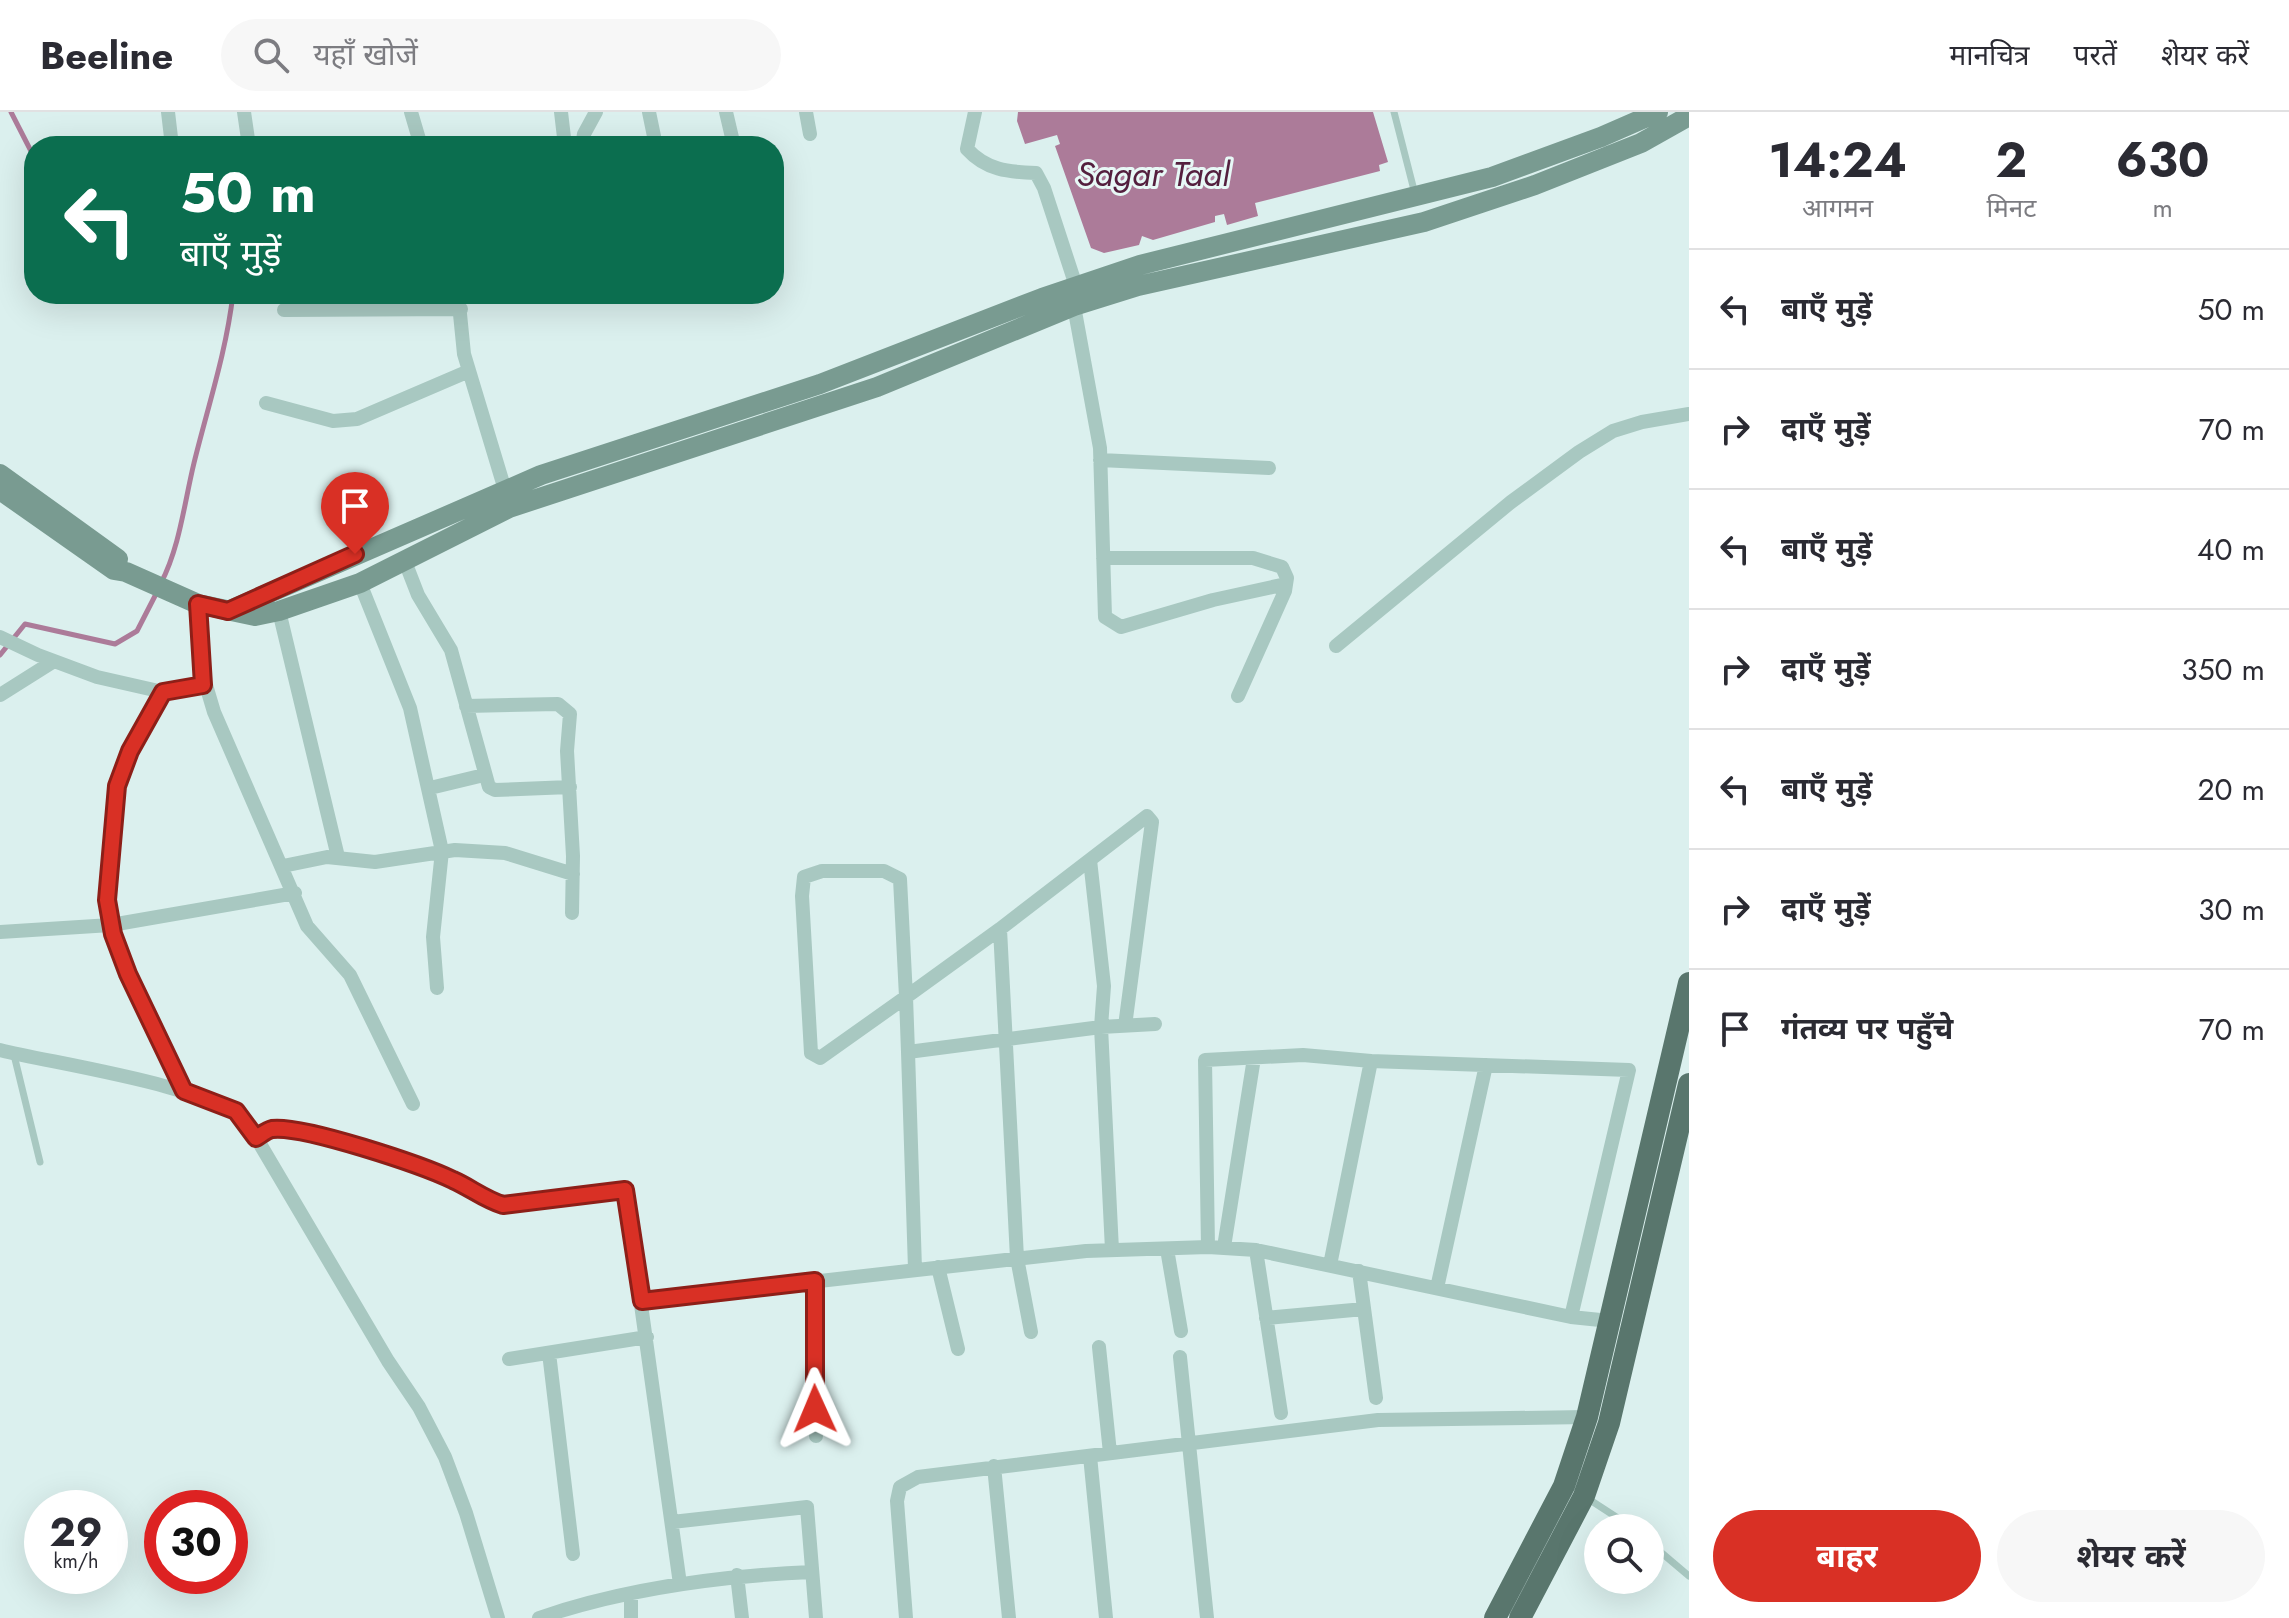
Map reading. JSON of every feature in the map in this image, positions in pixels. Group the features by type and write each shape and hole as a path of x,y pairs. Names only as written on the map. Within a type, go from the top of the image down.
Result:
{"main road":[{"path":"1495,1618 1574,1491 1587,1417 1689,983"},
{"path":"1520,1618 1574,1491 1609,1423 1689,1084"}],"street":[{"path":"168,112 171,136"},
{"path":"244,112 248,136"},
{"path":"411,112 418,136"},
{"path":"561,112 564,136"},
{"path":"584,136 596,112"},
{"path":"649,112 654,136"},
{"path":"726,112 732,136"},
{"path":"806,112 810,134"},
{"path":"975,112 967,149 980,164 1012,172 1036,173 1075,296 1100,460 1105,617 1121,627 1213,600 1286,584"},
{"path":"0,490 114,570 126,572 198,604 255,616 279,611 360,583 509,508 877,387 1140,265 1492,177 1632,117 1658,112"},
{"path":"228,611 505,490 1075,296 1138,286 1424,222 1535,185 1641,143 1689,116"},
{"path":"369,304 369,310"},
{"path":"460,304 464,354 505,490"},
{"path":"284,310 461,309"},
{"path":"266,403 333,421 357,419 469,371"},
{"path":"1336,646 1511,502 1579,452 1613,431 1642,422 1689,414"},
{"path":"1100,460 1269,468"},
{"path":"0,474 106,549 126,572"},
{"path":"1103,558 1262,560 1282,567 1286,584 1238,696"},
{"path":"404,559 418,595 451,650 489,787 495,790 570,787"},
{"path":"360,583 410,708 442,851 433,937 437,988"},
{"path":"198,604 203,685 316,940 350,975 413,1104"},
{"path":"279,611 338,857"},
{"path":"2,637 38,655 97,677 163,692 203,685"},
{"path":"0,695 54,661"},
{"path":"163,692 130,751 117,786 107,900 111,925 128,974 184,1091"},
{"path":"466,706 563,705 570,714 567,751 572,913"},
{"path":"430,788 484,775"},
{"path":"915,1269 906,997 900,879 884,871 822,871 804,877 802,896 814,1057 825,1056 906,997 1000,929 1147,816 1152,822 1125,1026"},
{"path":"283,866 338,857 375,862 442,851 505,853 573,874"},
{"path":"1090,860 1104,986 1101,1027 1112,1250"},
{"path":"0,932 111,925 295,893"},
{"path":"1000,929 1017,1258 1031,1332"},
{"path":"908,1052 1101,1027 1155,1024"},
{"path":"7,1052 184,1091 236,1111 256,1138 445,1457 466,1513 498,1618"},
{"path":"1208,1247 1205,1060 1303,1055 1371,1061 1629,1070 1571,1317"},
{"path":"1224,1247 1254,1058"},
{"path":"1330,1265 1371,1061"},
{"path":"1437,1288 1486,1065"},
{"path":"256,1138 271,1129 295,1131 391,1156 455,1180 486,1200 503,1205 625,1190 680,1584"},
{"path":"642,1301 1017,1258 1112,1250 1224,1247 1256,1250 1571,1317 1610,1321"},
{"path":"1167,1249 1181,1331"},
{"path":"1256,1250 1281,1413"},
{"path":"938,1267 958,1349"},
{"path":"1359,1271 1376,1398"},
{"path":"815,1281 816,1436"},
{"path":"1266,1318 1364,1309"},
{"path":"509,1359 647,1337"},
{"path":"1099,1347 1110,1453"},
{"path":"549,1353 573,1554"},
{"path":"1180,1357 1207,1618"},
{"path":"906,1618 897,1501 900,1487 918,1477 1378,1420 1587,1417"},
{"path":"1090,1456 1106,1618"},
{"path":"994,1466 1009,1618"},
{"path":"672,1522 807,1507 816,1618"},
{"path":"539,1618 581,1603 680,1584 737,1575 812,1572"},
{"path":"737,1575 742,1618"},
{"path":"631,1594 631,1618"}],"lane":[{"path":"1394,112 1416,196"},
{"path":"7,1052 40,1162"},
{"path":"1574,1491 1611,1514"},
{"path":"1664,1555 1689,1576"}],"water":[{"name":"Sagar Taal","path":"1018,112 1373,112 1388,162 1379,165 1380,171 1255,203 1258,216 1227,225 1224,214 1215,216 1215,222 1153,240 1142,236 1139,245 1104,253 1091,248 1055,146 1060,144 1057,135 1025,144 1017,121"}],"waterway":[{"path":"11,112 24,137"},
{"path":"161,583 177,540 232,304"},
{"path":"0,655 25,624 115,644 137,631 157,592"}],"route":[{"path":"355,554 228,611 198,604 203,685 163,692 130,751 117,786 107,900 113,934 128,974 184,1091 215,1100 236,1111 256,1138 271,1129 295,1131 391,1156 455,1180 486,1200 503,1205 625,1190 642,1301 815,1281 815,1409"}]}
